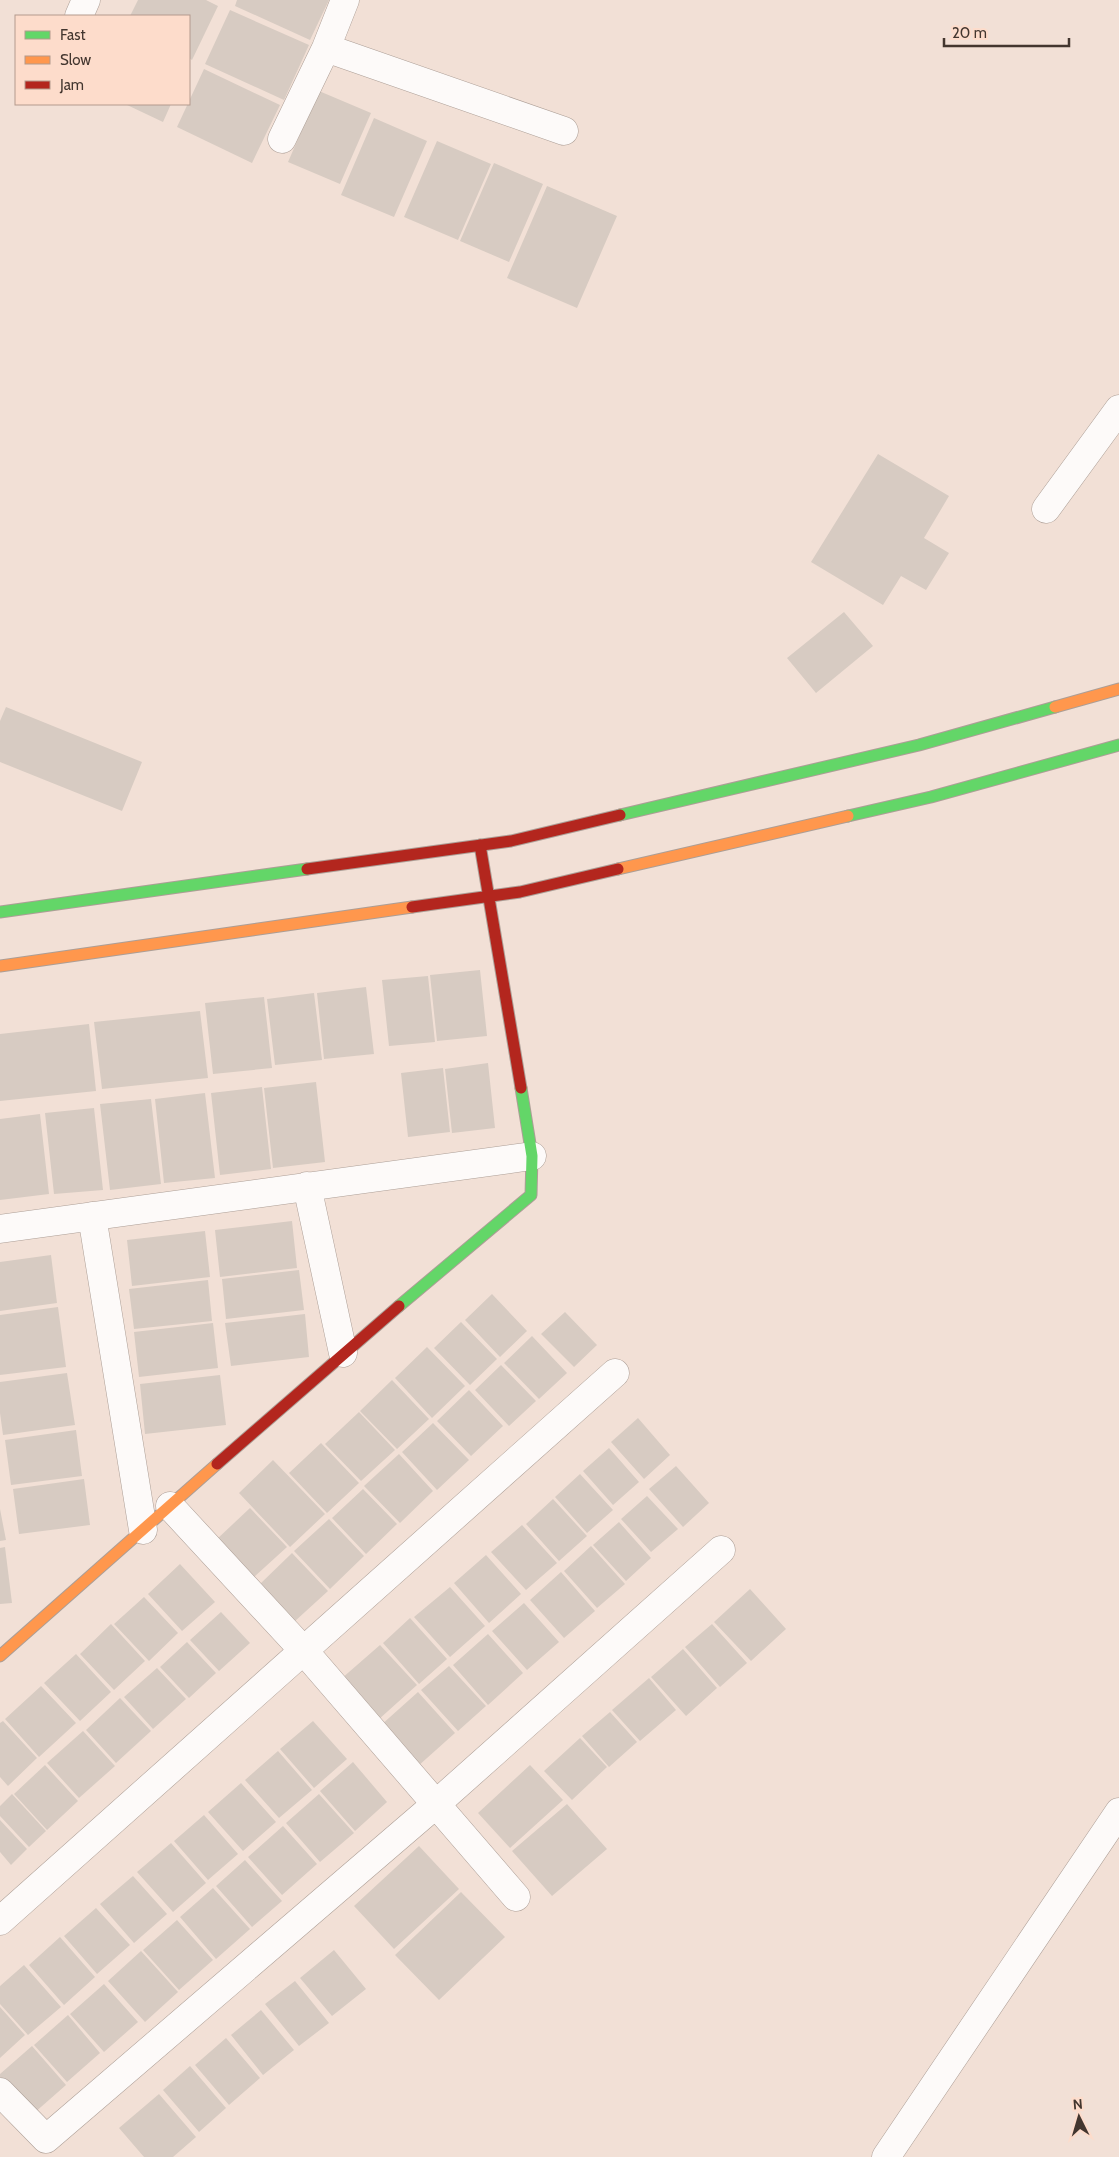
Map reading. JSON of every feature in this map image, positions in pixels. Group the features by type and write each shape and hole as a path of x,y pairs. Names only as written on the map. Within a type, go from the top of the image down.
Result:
{"main road":[{"path":"0,912 511,840 918,745 1119,690"},
{"path":"0,966 520,892 931,797 1119,745"},
{"path":"0,1656 343,1353 532,1195 532,1156 480,845"}],"street":[{"path":"79,15 86,0"},
{"path":"282,139 326,48 345,0"},
{"path":"326,48 564,131"},
{"path":"1046,510 1119,409"},
{"path":"0,1229 532,1156"},
{"path":"307,1186 343,1353"},
{"path":"92,1216 143,1530"},
{"path":"4,1915 304,1651 614,1373"},
{"path":"170,1506 304,1651 516,1897"},
{"path":"0,2092 46,2140 435,1805 721,1550"},
{"path":"886,2157 1119,1812"}],"building":[{"path":"138,0 206,0 218,6 192,60 190,59 190,15 130,15"},
{"path":"237,0 329,0 310,40 235,6"},
{"path":"230,10 309,45 284,100 205,64"},
{"path":"204,69 280,105 252,163 177,127 187,105 190,105 190,99"},
{"path":"319,91 371,113 340,184 288,162"},
{"path":"127,105 171,105 163,122"},
{"path":"374,118 427,141 394,217 341,195"},
{"path":"437,141 491,164 458,240 404,217"},
{"path":"494,163 543,184 509,262 460,241"},
{"path":"547,186 617,216 577,308 507,278"},
{"path":"878,454 949,496 924,538 949,553 926,590 901,576 883,605 811,562"},
{"path":"844,612 873,646 816,693 787,658"},
{"path":"6,707 142,762 122,811 0,762 0,721"},
{"path":"480,970 487,1036 437,1041 430,975"},
{"path":"428,976 435,1042 389,1046 382,980"},
{"path":"366,987 374,1054 324,1059 317,993"},
{"path":"314,993 322,1060 275,1065 267,999"},
{"path":"264,997 272,1068 213,1074 205,1003"},
{"path":"200,1011 208,1078 102,1089 94,1022"},
{"path":"89,1024 96,1091 0,1101 0,1034"},
{"path":"488,1063 495,1128 452,1133 445,1069"},
{"path":"443,1068 450,1132 408,1137 401,1073"},
{"path":"316,1082 325,1162 273,1168 264,1088"},
{"path":"262,1087 271,1169 220,1175 211,1093"},
{"path":"205,1093 215,1178 164,1183 155,1099"},
{"path":"151,1099 161,1184 110,1190 100,1104"},
{"path":"94,1108 103,1190 54,1194 45,1113"},
{"path":"40,1114 49,1194 0,1200 0,1119"},
{"path":"292,1221 297,1268 220,1277 215,1230"},
{"path":"205,1231 210,1277 132,1286 127,1240"},
{"path":"51,1255 57,1303 0,1311 0,1262"},
{"path":"299,1270 304,1310 226,1319 222,1279"},
{"path":"208,1280 212,1321 134,1329 129,1289"},
{"path":"492,1294 527,1331 500,1357 465,1320"},
{"path":"58,1307 66,1367 0,1375 0,1315"},
{"path":"565,1312 597,1345 574,1367 541,1334"},
{"path":"305,1314 309,1357 231,1366 225,1323"},
{"path":"461,1322 497,1359 470,1385 434,1348"},
{"path":"213,1323 218,1368 139,1377 134,1332"},
{"path":"532,1336 567,1373 539,1399 504,1363"},
{"path":"427,1347 465,1386 432,1418 395,1378"},
{"path":"501,1365 536,1401 509,1426 475,1390"},
{"path":"67,1373 75,1425 3,1435 0,1413 0,1382"},
{"path":"220,1375 226,1425 145,1434 140,1384"},
{"path":"392,1380 429,1419 397,1449 360,1411"},
{"path":"469,1390 503,1426 471,1456 437,1421"},
{"path":"359,1412 395,1450 361,1481 325,1444"},
{"path":"638,1418 670,1455 644,1479 611,1442"},
{"path":"433,1423 469,1460 437,1490 402,1452"},
{"path":"76,1430 82,1476 11,1485 5,1440"},
{"path":"321,1443 359,1483 327,1513 289,1473"},
{"path":"609,1448 639,1482 613,1505 583,1471"},
{"path":"399,1454 433,1491 400,1523 364,1486"},
{"path":"273,1460 325,1514 290,1547 239,1493"},
{"path":"676,1466 709,1503 683,1527 649,1489"},
{"path":"580,1474 613,1510 587,1533 555,1497"},
{"path":"84,1479 90,1525 19,1534 13,1489"},
{"path":"363,1489 397,1524 366,1554 332,1518"},
{"path":"647,1496 678,1529 651,1552 621,1519"},
{"path":"553,1499 587,1536 559,1561 526,1524"},
{"path":"250,1508 287,1547 253,1578 216,1540"},
{"path":"0,1509 6,1540 0,1541"},
{"path":"329,1519 364,1556 330,1589 294,1551"},
{"path":"619,1522 651,1558 626,1581 593,1545"},
{"path":"522,1525 557,1563 526,1590 491,1552"},
{"path":"591,1546 625,1584 597,1608 564,1571"},
{"path":"5,1547 12,1603 0,1604 0,1548"},
{"path":"292,1553 328,1591 294,1622 259,1585"},
{"path":"486,1555 521,1594 489,1623 454,1583"},
{"path":"180,1564 215,1602 182,1631 148,1594"},
{"path":"561,1572 595,1611 564,1638 530,1600"},
{"path":"450,1587 485,1626 450,1657 414,1617"},
{"path":"750,1589 786,1629 751,1661 714,1622"},
{"path":"144,1597 178,1633 149,1661 114,1624"},
{"path":"524,1603 559,1642 527,1670 492,1631"},
{"path":"221,1612 250,1643 219,1671 190,1640"},
{"path":"410,1618 447,1659 419,1684 383,1643"},
{"path":"111,1624 145,1661 114,1690 80,1654"},
{"path":"712,1624 747,1663 720,1687 685,1647"},
{"path":"488,1634 523,1673 488,1705 453,1665"},
{"path":"187,1642 216,1673 189,1698 160,1667"},
{"path":"380,1645 417,1685 378,1720 341,1679"},
{"path":"683,1649 717,1688 686,1716 651,1677"},
{"path":"76,1654 111,1692 80,1721 44,1683"},
{"path":"449,1666 486,1706 458,1731 421,1690"},
{"path":"157,1668 186,1699 153,1729 124,1697"},
{"path":"649,1678 676,1710 640,1741 612,1710"},
{"path":"41,1686 76,1723 39,1757 5,1719"},
{"path":"418,1692 455,1733 417,1767 380,1726"},
{"path":"120,1698 151,1731 116,1763 86,1730"},
{"path":"610,1712 637,1742 609,1767 582,1736"},
{"path":"3,1721 37,1758 8,1786 0,1777 0,1723"},
{"path":"313,1721 347,1759 314,1788 280,1749"},
{"path":"83,1731 115,1766 79,1798 47,1763"},
{"path":"580,1738 607,1767 572,1800 544,1771"},
{"path":"278,1751 312,1790 279,1818 245,1780"},
{"path":"353,1762 387,1802 355,1831 320,1791"},
{"path":"45,1765 78,1801 47,1830 14,1794"},
{"path":"530,1765 563,1800 510,1848 478,1813"},
{"path":"241,1783 276,1822 243,1851 208,1812"},
{"path":"12,1794 46,1831 29,1847 0,1816 0,1806"},
{"path":"319,1794 354,1833 320,1862 286,1823"},
{"path":"567,1804 607,1849 552,1896 512,1851"},
{"path":"204,1815 238,1854 208,1880 174,1841"},
{"path":"0,1820 27,1849 11,1865 0,1852"},
{"path":"283,1826 317,1864 282,1895 248,1857"},
{"path":"171,1843 206,1883 173,1912 137,1872"},
{"path":"419,1846 459,1889 394,1949 354,1906"},
{"path":"245,1860 282,1901 252,1927 216,1886"},
{"path":"133,1876 167,1914 134,1943 100,1904"},
{"path":"213,1888 250,1929 216,1959 180,1917"},
{"path":"461,1892 505,1937 439,2000 395,1955"},
{"path":"96,1908 130,1945 97,1974 64,1936"},
{"path":"177,1920 213,1960 179,1990 143,1950"},
{"path":"60,1937 95,1977 64,2005 29,1965"},
{"path":"334,1950 366,1989 332,2016 300,1978"},
{"path":"141,1951 178,1992 145,2022 108,1981"},
{"path":"24,1965 61,2007 28,2035 0,2004 0,1986"},
{"path":"295,1981 329,2023 299,2046 265,2004"},
{"path":"104,1984 138,2022 104,2052 70,2014"},
{"path":"0,2007 25,2035 0,2058"},
{"path":"261,2010 294,2050 263,2075 231,2035"},
{"path":"68,2015 100,2053 67,2082 34,2045"},
{"path":"226,2038 260,2078 229,2105 195,2065"},
{"path":"32,2046 66,2085 33,2114 0,2077 0,2074"},
{"path":"190,2066 226,2108 199,2132 163,2090"},
{"path":"159,2094 196,2137 173,2157 144,2157 119,2128"}],"traffic: fast":[{"path":"620,815 919,745 1055,707"},
{"path":"848,816 931,797 1119,745"},
{"path":"0,912 307,869"},
{"path":"399,1306 531,1195 532,1156 521,1088"}],"traffic: slow":[{"path":"1055,707 1119,689"},
{"path":"618,869 848,816"},
{"path":"0,966 412,907"},
{"path":"0,1656 217,1464"}],"traffic: jam":[{"path":"307,869 511,841 620,815"},
{"path":"480,845 521,1088"},
{"path":"412,907 520,892 618,869"},
{"path":"217,1464 399,1306"}]}
